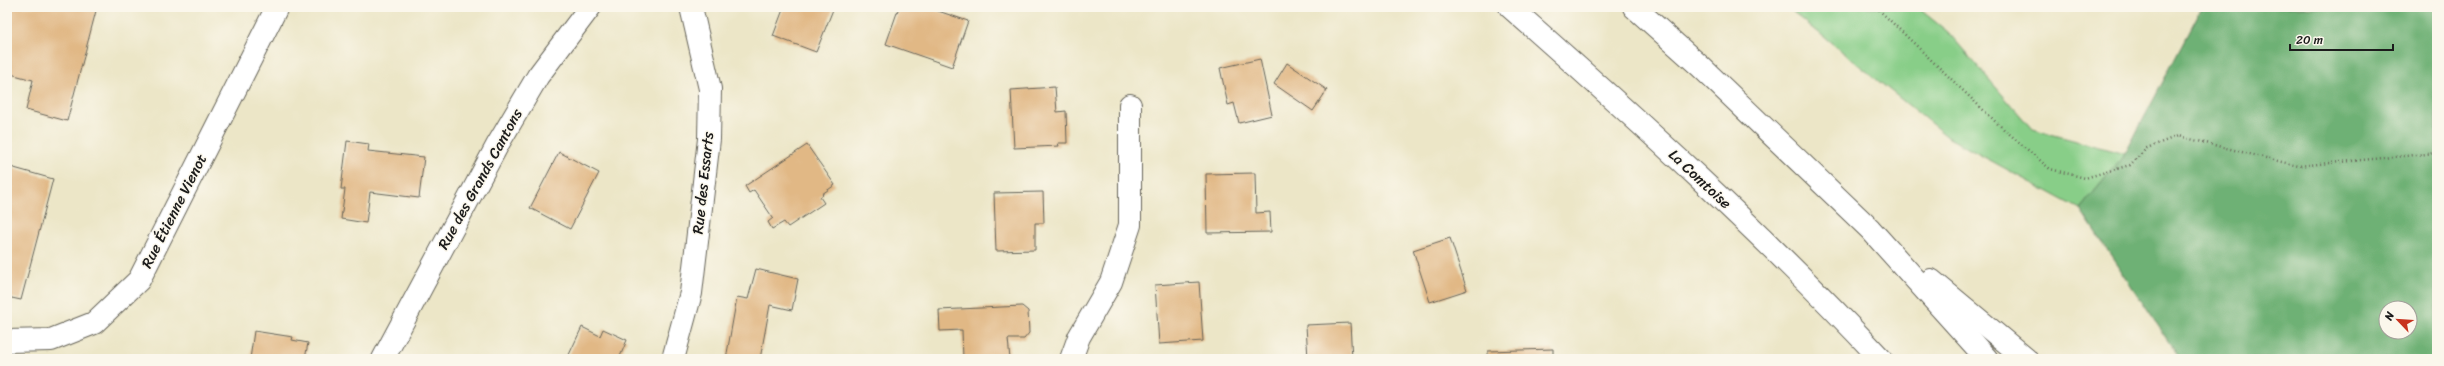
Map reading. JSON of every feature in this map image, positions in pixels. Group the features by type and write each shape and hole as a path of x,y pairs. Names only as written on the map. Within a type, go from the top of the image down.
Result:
{"main road":[{"name":"Rue des Grands Cantons","path":"383,359 502,137 538,76 590,7"},
{"name":"Rue des Essarts","path":"673,359 691,293 709,139 710,89 691,7"},
{"name":"La Comtoise","path":"1510,7 1717,195 1839,314 1882,359"},
{"path":"1634,7 1701,67 1870,229 2026,359"},
{"name":"Rue Étienne Vienot","path":"7,341 51,340 94,323 139,280 273,11"},
{"path":"1070,359 1079,337 1111,282 1130,225 1130,105"},
{"path":"1870,229 1987,359"}],"path":[{"path":"1876,7 1999,125 2050,169 2085,178 2130,165 2148,148 2178,136 2298,166 2437,153"}],"green space":[{"path":"1787,7 1917,7 1948,32 2032,129 2125,154 2080,209 1949,138"},
{"path":"2202,7 2437,7 2437,359 2180,359 2080,209 2125,154"}],"building":[{"path":"7,7 97,7 67,121 26,110 33,80 7,73"},
{"path":"784,7 834,7 816,52 773,36"},
{"path":"899,7 926,7 968,21 952,67 886,44"},
{"path":"1260,59 1272,115 1239,123 1234,103 1228,105 1220,68"},
{"path":"1287,63 1327,90 1313,111 1274,84"},
{"path":"1055,87 1057,112 1066,111 1067,143 1058,143 1059,146 1014,148 1011,90"},
{"path":"347,141 369,144 368,151 424,157 419,198 370,192 366,223 341,219 345,189 341,189"},
{"path":"807,145 835,185 820,197 824,203 788,227 784,222 772,229 768,222 773,218 754,190 749,193 745,186"},
{"path":"559,152 599,173 570,229 530,208"},
{"path":"7,166 53,179 21,300 7,297"},
{"path":"1255,173 1256,213 1270,212 1271,232 1207,233 1206,174"},
{"path":"1043,192 1044,223 1035,223 1035,250 996,251 994,193"},
{"path":"1450,238 1467,290 1430,302 1413,250"},
{"path":"756,269 798,279 792,310 770,305 760,359 726,359 737,297 748,299"},
{"path":"1199,282 1203,341 1159,344 1155,285"},
{"path":"1022,306 1028,311 1029,333 1024,339 1008,339 1010,359 963,359 962,330 940,331 939,310"},
{"path":"1350,323 1352,359 1308,359 1306,325"},
{"path":"582,327 600,336 603,329 627,340 619,359 567,359"},
{"path":"254,331 293,337 292,340 308,343 305,359 250,359"},
{"path":"1553,349 1553,359 1488,359 1488,351"}]}
